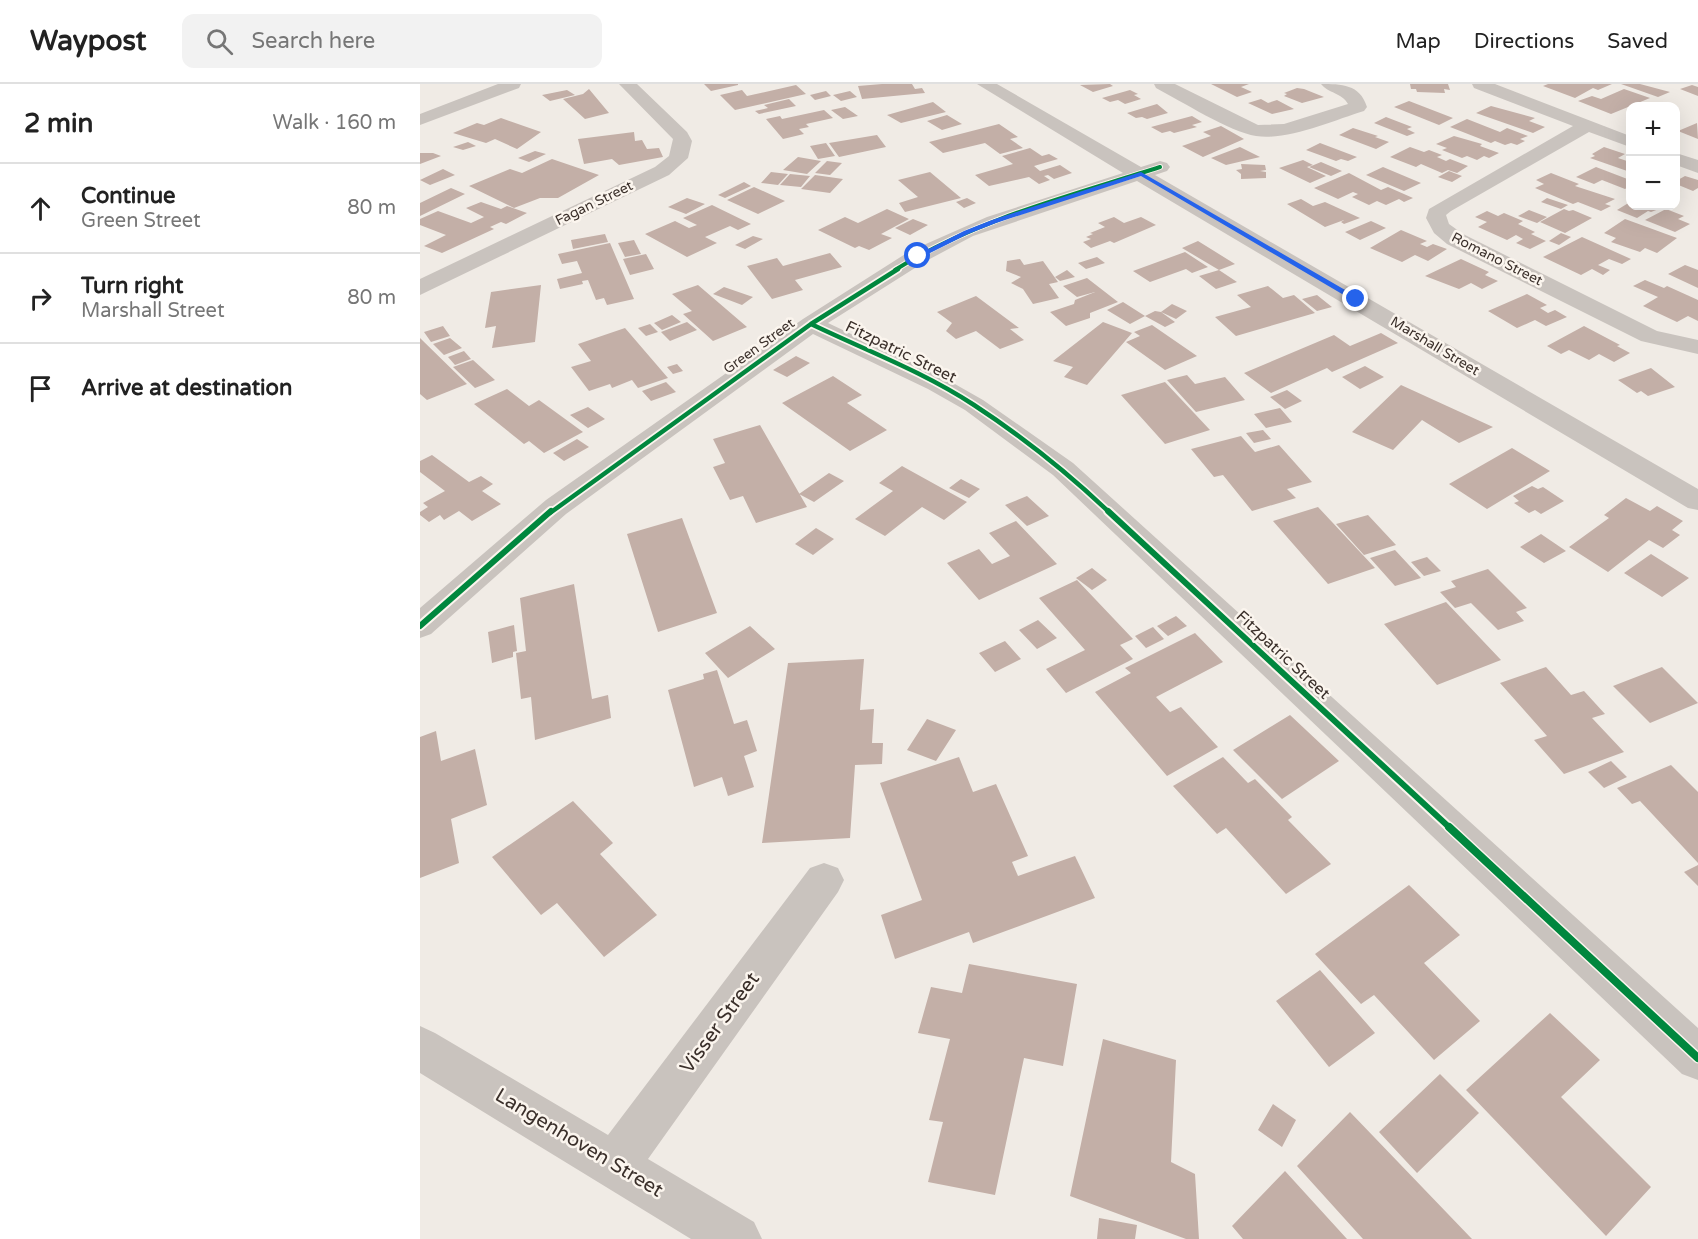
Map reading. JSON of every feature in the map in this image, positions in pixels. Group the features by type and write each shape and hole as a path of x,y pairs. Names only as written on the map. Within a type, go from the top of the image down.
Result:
{"street":[{"path":"420,120 513,84"},
{"name":"Fagan Street","path":"420,288 662,171 678,158 683,141 680,136 627,84"},
{"name":"Marshall Street","path":"985,84 1151,171 1657,451"},
{"name":"Marshall Street","path":"1017,84 1151,171 1698,501"},
{"path":"1162,84 1247,128 1273,131 1358,107 1353,96 1329,84"},
{"path":"1480,84 1626,141"},
{"name":"Romano Street","path":"1587,126 1444,207 1436,213 1436,221 1442,231 1455,239 1649,336 1698,347"},
{"path":"1680,160 1698,167"},
{"name":"Green Street","path":"420,626 556,507 811,324 918,256 966,232 1151,171"},
{"name":"Fitzpatric Street","path":"811,324 946,389 974,405 1063,470 1698,1058"},
{"name":"Visser Street","path":"615,1166 824,880"},
{"name":"Langenhoven Street","path":"420,1048 737,1239"}],"building":[{"path":"704,84 738,84 738,85 711,91"},
{"path":"912,84 915,89 922,88 925,93 862,99 858,86"},
{"path":"1110,84 1113,86 1093,92 1080,85"},
{"path":"1211,84 1249,84 1241,87 1252,92 1237,97"},
{"path":"1410,84 1448,84 1450,90 1444,89 1445,93 1417,92 1416,89 1411,89"},
{"path":"1548,84 1612,84 1598,90 1593,88 1575,98 1543,86"},
{"path":"1621,84 1640,84 1670,92 1658,97"},
{"path":"796,85 806,94 735,110 720,95 742,90 747,96"},
{"path":"1692,85 1698,87 1698,96 1680,89"},
{"path":"1297,88 1324,97 1302,103 1284,96 1287,94 1284,93"},
{"path":"589,89 609,113 585,119 563,99 583,94"},
{"path":"1624,89 1650,98 1640,102 1626,102 1626,108 1611,114 1578,101 1592,96 1601,99"},
{"path":"567,90 575,95 550,101 542,95"},
{"path":"1130,90 1138,94 1134,95 1141,99 1125,104 1118,100 1110,102 1102,98"},
{"path":"826,91 831,96 815,100 810,95"},
{"path":"850,91 857,97 841,101 833,95"},
{"path":"789,99 796,106 759,114 755,111 768,108 764,105"},
{"path":"1261,99 1268,103 1277,100 1294,109 1272,114 1248,103"},
{"path":"1409,101 1453,118 1439,125 1394,107"},
{"path":"933,102 946,112 901,123 887,115"},
{"path":"1157,104 1168,113 1147,119 1136,118 1127,113"},
{"path":"1491,106 1535,118 1529,121 1545,127 1533,133 1476,113"},
{"path":"845,107 858,116 843,119 831,110"},
{"path":"824,110 833,118 806,124 809,127 799,129 804,134 783,139 766,119 780,116 782,119"},
{"path":"947,115 962,124 942,130 927,121"},
{"path":"1192,116 1202,122 1192,125 1197,127 1174,133 1170,131 1162,133 1151,127"},
{"path":"1386,117 1412,127 1407,129 1415,133 1407,136 1374,123"},
{"path":"501,118 541,132 517,149 495,139 486,143 453,133 477,123 484,125"},
{"path":"1467,119 1500,132 1507,128 1528,136 1520,139 1525,141 1517,145 1511,143 1505,145 1495,141 1491,143 1450,127"},
{"path":"1697,123 1698,139 1680,132"},
{"path":"999,124 1018,137 1010,139 1023,148 1000,154 985,143 943,153 929,142"},
{"path":"1221,126 1244,139 1203,157 1182,146 1211,136 1203,132"},
{"path":"1353,128 1389,142 1376,149 1339,135"},
{"path":"634,132 635,141 642,140 647,149 659,148 663,157 619,165 612,159 584,164 578,139"},
{"path":"877,135 886,147 839,157 829,143"},
{"path":"1454,136 1482,144 1480,146 1499,153 1477,160 1467,156 1462,158 1442,150 1447,148 1436,144"},
{"path":"468,142 476,146 463,150 453,147"},
{"path":"826,143 835,156 818,159 810,146"},
{"path":"1320,143 1357,157 1348,161 1341,159 1336,161 1306,150"},
{"path":"1240,147 1260,157 1226,165 1211,158"},
{"path":"1410,147 1424,152 1429,150 1442,155 1437,157 1446,161 1450,159 1468,166 1457,173 1448,170 1442,173 1421,164 1416,167 1390,157"},
{"path":"1604,147 1625,154 1618,158 1626,161 1626,171 1590,158 1595,156 1592,154"},
{"path":"1030,148 1042,156 1049,154 1058,159 1034,166 1040,171 1060,165 1072,173 1054,179 1048,175 1044,176 1050,180 1039,184 1029,177 989,186 975,175 1013,164 1002,156"},
{"path":"535,151 546,154 529,162 518,158"},
{"path":"420,153 433,153 441,156 420,164"},
{"path":"798,157 821,161 807,174 783,170"},
{"path":"552,159 599,175 558,198 540,198 514,208 469,186 510,169 522,173"},
{"path":"1303,160 1313,165 1307,167 1326,176 1310,183 1279,168"},
{"path":"827,161 842,163 830,175 815,173"},
{"path":"1321,162 1342,171 1331,176 1309,167"},
{"path":"1241,164 1265,165 1266,170 1260,171 1266,172 1266,178 1241,179 1241,174 1236,170 1242,169"},
{"path":"1383,167 1421,183 1404,191 1366,175"},
{"path":"1596,167 1626,178 1626,188 1602,180 1594,184 1576,177"},
{"path":"443,169 455,175 430,185 420,180"},
{"path":"1449,171 1462,176 1452,182 1438,177"},
{"path":"771,172 788,174 778,185 761,183"},
{"path":"930,172 961,198 905,212 899,203 918,197 898,180"},
{"path":"1349,173 1381,190 1388,187 1413,198 1404,202 1399,199 1386,205 1377,201 1369,205 1352,197 1358,194 1353,192 1338,199 1314,188"},
{"path":"1551,173 1579,184 1575,186 1615,199 1605,204 1611,206 1601,211 1578,202 1573,204 1535,188 1544,184 1536,180"},
{"path":"790,174 810,176 801,187 780,185"},
{"path":"815,175 843,179 830,193 801,189"},
{"path":"1685,176 1698,180 1698,188 1693,191 1680,186 1680,179"},
{"path":"744,182 751,186 725,198 718,195"},
{"path":"754,187 785,201 758,214 727,200"},
{"path":"451,188 465,194 420,216 420,203"},
{"path":"687,198 705,204 686,214 668,207"},
{"path":"967,198 976,203 964,208 956,202"},
{"path":"1547,198 1568,205 1561,209 1541,202"},
{"path":"1301,199 1313,206 1325,202 1360,218 1344,224 1341,222 1344,220 1325,227 1287,204"},
{"path":"481,202 501,209 507,206 527,213 506,224 501,222 490,227 494,229 442,253 424,246 446,235 420,225 420,219 438,211 471,223 484,217 466,208"},
{"path":"1626,204 1626,210 1656,210 1648,211 1637,218 1617,210"},
{"path":"712,205 751,224 738,230 730,226 705,237 717,243 687,257 645,234 675,221 689,228 697,225 683,218"},
{"path":"887,209 909,219 881,234 892,238 869,250 859,246 855,248 818,230 845,217 858,223"},
{"path":"1564,209 1573,210 1592,218 1565,233 1540,222"},
{"path":"1529,210 1547,217 1537,223 1518,216"},
{"path":"1669,210 1684,216 1678,219 1690,224 1675,232 1645,220"},
{"path":"1487,211 1498,216 1504,213 1523,221 1518,224 1535,232 1531,234 1546,241 1530,249 1516,243 1523,239 1516,235 1507,240 1478,227 1487,222 1475,217"},
{"path":"1114,217 1124,223 1141,217 1156,225 1114,243 1110,241 1091,248 1083,242 1091,239 1086,237 1093,234 1090,233 1105,227 1098,223"},
{"path":"913,219 928,225 910,235 895,228"},
{"path":"1625,219 1677,238 1657,253 1645,248 1640,252 1611,242 1616,238 1604,233"},
{"path":"1371,221 1386,228 1360,240 1345,232"},
{"path":"1401,230 1427,241 1420,244 1427,247 1433,244 1447,249 1428,261 1415,255 1402,262 1370,248"},
{"path":"1561,233 1571,237 1559,245 1549,241"},
{"path":"605,234 608,242 573,249 571,240"},
{"path":"753,236 763,239 745,249 735,245"},
{"path":"1582,237 1631,259 1622,264 1609,259 1598,265 1610,270 1603,275 1592,269 1581,275 1543,257"},
{"path":"634,240 641,254 625,257 618,243"},
{"path":"1198,241 1235,264 1219,270 1182,248"},
{"path":"610,243 634,299 607,305 604,298 596,300 588,280 582,281 583,284 560,289 557,279 582,273 577,261 562,264 558,254"},
{"path":"1185,252 1208,267 1192,273 1186,269 1150,282 1133,271"},
{"path":"830,253 842,267 795,280 803,290 772,299 747,266 777,258 783,266"},
{"path":"646,254 654,269 630,275 623,259"},
{"path":"1097,257 1105,263 1086,269 1078,263"},
{"path":"1020,259 1024,265 1043,261 1058,282 1049,284 1059,298 1033,304 1023,289 1011,283 1021,277 1006,271 1007,261"},
{"path":"1461,259 1489,272 1485,275 1498,281 1482,289 1471,283 1459,289 1425,276"},
{"path":"1685,265 1698,270 1698,288 1668,274"},
{"path":"1067,270 1075,277 1060,281 1055,277"},
{"path":"1219,270 1237,282 1216,289 1199,276"},
{"path":"1087,278 1118,302 1090,313 1090,318 1066,326 1050,312 1074,304 1075,300 1095,292 1077,297 1063,286"},
{"path":"1645,280 1664,288 1667,286 1698,300 1698,321 1688,316 1677,322 1643,306 1658,297 1633,286"},
{"path":"541,285 535,342 492,348 496,326 485,328 491,292"},
{"path":"698,285 747,327 713,341 683,314 692,311 672,294"},
{"path":"1268,286 1283,298 1294,295 1315,313 1236,336 1215,317 1251,307 1237,295"},
{"path":"724,287 753,297 742,305 713,294"},
{"path":"1527,294 1547,305 1540,308 1548,313 1555,310 1567,317 1546,326 1535,320 1517,328 1488,311"},
{"path":"1317,295 1332,307 1317,311 1302,299"},
{"path":"976,296 1019,328 1010,329 1024,340 1000,349 976,331 956,339 946,331 952,323 937,312"},
{"path":"1123,302 1145,316 1130,324 1107,310"},
{"path":"1172,304 1187,311 1176,319 1161,312"},
{"path":"1155,311 1161,312 1175,322 1165,327 1145,316"},
{"path":"672,315 681,322 662,330 654,323"},
{"path":"687,322 697,330 670,341 661,332"},
{"path":"1103,322 1132,333 1087,385 1064,377 1073,367 1053,361"},
{"path":"650,324 658,332 646,336 638,328"},
{"path":"1152,325 1197,356 1165,370 1126,342 1140,336 1134,332"},
{"path":"443,326 450,336 431,342 424,332"},
{"path":"1584,326 1620,345 1617,346 1630,353 1614,362 1599,354 1589,360 1569,350 1561,354 1547,346"},
{"path":"625,328 668,378 638,388 632,380 612,388 610,384 589,391 571,367 591,361 578,344"},
{"path":"1381,333 1398,343 1332,372 1327,368 1271,393 1244,373 1334,335 1350,346"},
{"path":"420,338 467,384 427,400 420,394"},
{"path":"450,338 462,348 444,355 433,344"},
{"path":"464,351 471,359 455,365 448,357"},
{"path":"796,356 810,363 787,377 773,370"},
{"path":"473,360 495,380 475,388 453,367"},
{"path":"677,364 683,371 673,374 667,367"},
{"path":"1365,366 1384,377 1360,389 1342,377"},
{"path":"1651,368 1675,387 1648,396 1641,391 1637,393 1618,380"},
{"path":"1187,375 1195,384 1225,377 1245,400 1196,412 1167,380"},
{"path":"833,376 862,395 847,403 887,430 850,451 782,403"},
{"path":"666,382 676,392 651,401 642,391"},
{"path":"1165,382 1210,430 1165,444 1121,395"},
{"path":"1401,385 1493,427 1459,443 1422,420 1393,450 1352,432"},
{"path":"507,389 529,406 539,400 583,432 544,453 529,441 524,444 474,404"},
{"path":"1287,390 1302,401 1285,409 1270,397"},
{"path":"588,407 605,419 588,428 570,415"},
{"path":"1280,408 1292,422 1266,428 1254,414"},
{"path":"760,425 807,507 756,523 743,496 730,500 713,467 725,463 713,439"},
{"path":"1263,430 1271,439 1254,443 1246,433"},
{"path":"1241,436 1255,452 1279,445 1312,482 1287,489 1296,498 1252,511 1223,475 1214,477 1191,449"},
{"path":"577,439 589,447 564,461 553,453"},
{"path":"1512,448 1550,471 1487,509 1449,484"},
{"path":"432,455 469,482 481,476 493,484 482,491 501,504 472,521 459,511 444,520 440,515 429,522 420,515 420,512 428,507 423,503 445,491 420,472 420,461"},
{"path":"902,466 967,502 944,520 922,507 885,536 855,519 893,491 879,483"},
{"path":"829,473 844,481 814,502 799,494"},
{"path":"961,479 980,489 969,498 949,488"},
{"path":"1532,486 1538,489 1543,487 1564,501 1541,514 1535,510 1529,513 1514,503 1519,501 1513,496"},
{"path":"1027,496 1049,516 1027,526 1005,505"},
{"path":"1626,498 1650,511 1657,506 1683,521 1672,530 1680,535 1663,548 1649,540 1608,572 1569,547 1609,518 1604,515"},
{"path":"1318,507 1375,568 1328,584 1273,521"},
{"path":"1368,515 1396,545 1364,555 1336,524"},
{"path":"682,518 717,613 658,632 627,534"},
{"path":"1016,521 1057,564 979,600 947,563 979,549 992,564 1010,556 989,533"},
{"path":"816,528 834,539 813,555 795,544"},
{"path":"1541,534 1566,551 1544,563 1520,547"},
{"path":"1395,550 1421,578 1395,586 1370,558"},
{"path":"1651,554 1689,578 1662,597 1624,573"},
{"path":"1427,557 1441,571 1424,576 1411,562"},
{"path":"1092,568 1107,580 1092,590 1076,578"},
{"path":"1488,569 1527,608 1516,612 1524,621 1498,630 1471,603 1455,608 1440,592 1456,587 1451,581"},
{"path":"1077,580 1133,639 1120,645 1133,659 1066,693 1046,669 1085,650 1039,598"},
{"path":"574,584 592,699 608,695 611,718 535,740 531,697 521,699 516,653 526,651 520,598"},
{"path":"1446,602 1501,660 1437,685 1384,624"},
{"path":"1176,616 1187,626 1168,636 1157,626"},
{"path":"1038,620 1057,638 1037,649 1019,630"},
{"path":"514,625 517,651 513,652 513,657 492,663 488,632"},
{"path":"750,626 775,649 728,678 705,653"},
{"path":"1153,627 1164,639 1146,648 1135,636"},
{"path":"1195,633 1223,662 1156,697 1170,712 1181,707 1218,747 1167,776 1095,692 1131,673 1125,668"},
{"path":"1005,641 1021,659 995,672 979,653"},
{"path":"864,659 860,710 874,709 872,743 883,743 882,764 855,765 850,838 762,843 788,663"},
{"path":"1546,667 1571,695 1584,691 1605,714 1592,718 1624,752 1564,774 1534,740 1547,736 1500,683"},
{"path":"1662,667 1698,703 1650,723 1613,686"},
{"path":"717,670 734,724 747,720 757,751 744,756 754,787 728,796 722,777 694,787 668,690 704,679 703,674"},
{"path":"1290,715 1339,761 1282,799 1233,750"},
{"path":"927,719 956,730 936,761 907,750"},
{"path":"436,731 441,761 475,749 487,805 451,819 459,863 420,878 420,737"},
{"path":"959,757 973,792 996,784 1028,856 1012,862 1018,876 1075,856 1095,898 973,943 969,932 895,959 881,915 922,900 880,783"},
{"path":"1223,757 1248,783 1255,779 1292,817 1288,820 1331,864 1286,894 1226,828 1217,834 1173,786"},
{"path":"1611,761 1627,777 1604,788 1588,772"},
{"path":"1671,765 1698,792 1698,863 1640,801 1632,804 1617,788"},
{"path":"573,801 613,843 600,854 657,915 604,957 557,903 541,915 492,857"},
{"path":"1698,865 1698,886 1684,872"},
{"path":"1409,885 1460,935 1424,963 1480,1021 1434,1060 1374,995 1361,1004 1315,954"},
{"path":"969,964 1077,984 1063,1066 1024,1058 995,1195 928,1182 943,1122 929,1120 950,1039 918,1033 931,987 962,993"},
{"path":"1320,970 1375,1033 1329,1067 1276,1001"},
{"path":"1550,1013 1600,1060 1561,1097 1651,1187 1606,1236 1466,1090"},
{"path":"1103,1039 1176,1060 1171,1162 1195,1174 1199,1239 1186,1239 1070,1196"},
{"path":"1440,1074 1479,1113 1417,1173 1379,1132"},
{"path":"1273,1104 1296,1120 1282,1147 1258,1130"},
{"path":"1350,1112 1472,1239 1363,1239 1297,1166"},
{"path":"1285,1171 1347,1239 1243,1239 1232,1226"},
{"path":"1099,1218 1137,1225 1135,1239 1097,1239"}],"cycle path":[{"path":"420,626 556,507 811,324 918,256 994,221 1160,167"},
{"path":"811,324 937,384 974,405 1063,469 1698,1058"}],"route":[{"path":"918,256 994,221 1141,174 1356,299"}]}
